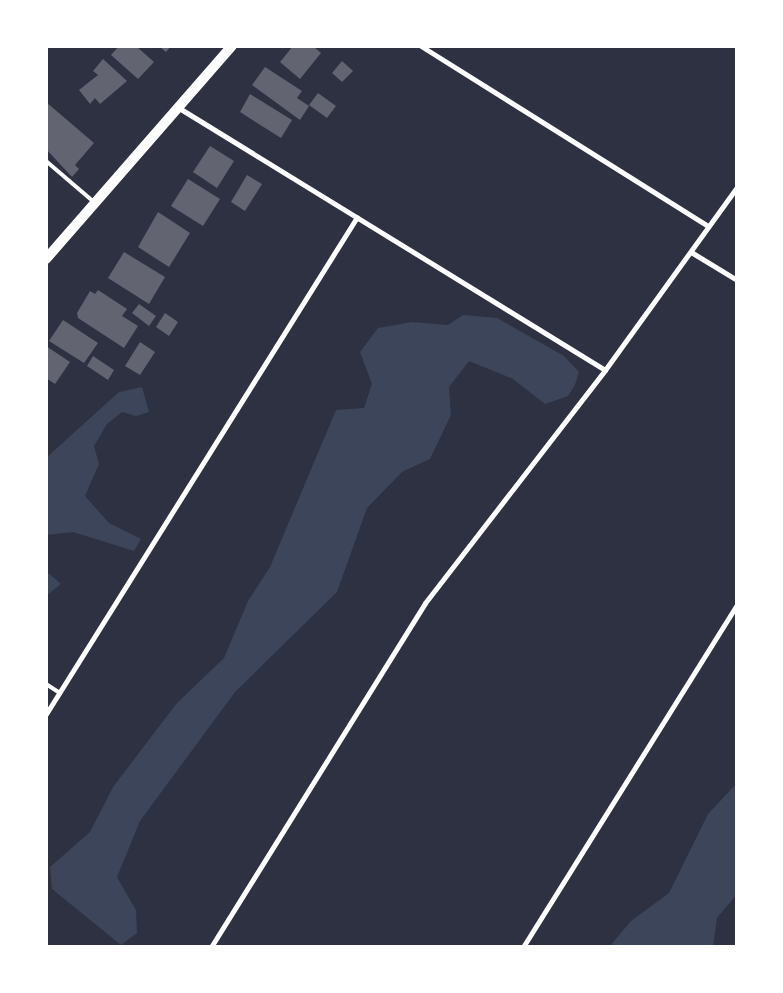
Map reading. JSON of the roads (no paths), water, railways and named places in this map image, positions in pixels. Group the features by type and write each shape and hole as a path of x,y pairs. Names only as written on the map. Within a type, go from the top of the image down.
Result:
{"main road":[{"path":"46,259 232,46"}],"street":[{"path":"421,46 708,226"},
{"path":"178,108 605,370"},
{"path":"210,947 415,617 605,370 737,187"},
{"path":"46,714 357,217"},
{"path":"691,252 737,280"},
{"path":"523,947 737,605"}],"lane":[{"path":"46,161 94,203"},
{"path":"46,684 60,692"}]}
